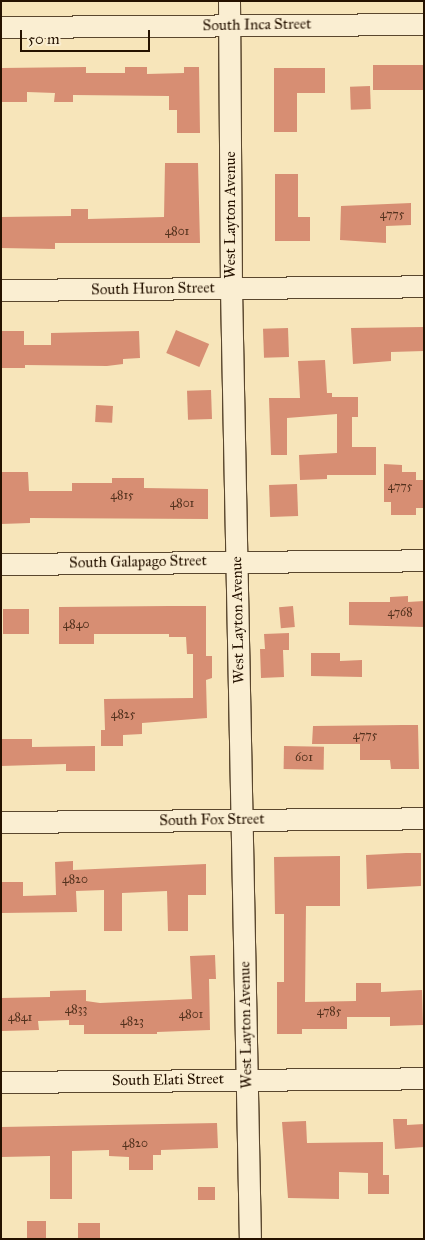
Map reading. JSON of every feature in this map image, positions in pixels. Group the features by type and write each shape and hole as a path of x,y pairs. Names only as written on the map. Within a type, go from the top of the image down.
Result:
{"street":[{"name":"West Layton Avenue","path":"229,1 231,288 250,1239"},
{"name":"South Inca Street","path":"1,27 424,24"},
{"name":"South Huron Street","path":"1,290 424,286"},
{"name":"South Galapago Street","path":"1,564 424,560"},
{"name":"South Fox Street","path":"1,822 424,818"},
{"name":"South Elati Street","path":"1,1082 424,1078"}],"building":[{"path":"373,65 424,65 424,90 373,90"},
{"path":"86,67 86,73 125,73 125,67 147,67 147,74 184,73 184,67 199,67 200,133 177,133 177,110 169,110 169,96 73,95 73,102 54,102 55,93 27,92 27,102 1,102 1,68"},
{"path":"274,68 325,68 325,93 297,93 297,132 274,132"},
{"path":"370,86 371,109 351,110 350,87"},
{"path":"165,163 198,163 200,243 55,243 55,249 1,248 1,217 71,216 71,209 88,209 88,219 164,217"},
{"path":"275,174 298,174 298,217 310,217 310,241 275,241"},
{"path":"411,203 411,225 386,226 386,243 340,240 341,206"},
{"path":"424,327 424,351 391,352 391,361 353,364 351,328"},
{"path":"288,328 289,357 264,358 263,329"},
{"path":"176,330 209,344 199,367 166,353"},
{"path":"1,331 24,331 24,345 51,345 51,333 139,331 140,358 123,359 123,364 107,366 25,365 25,368 1,368"},
{"path":"325,360 327,393 332,393 332,397 358,397 358,417 352,417 352,447 376,447 376,475 327,475 327,479 300,480 299,455 337,453 337,414 287,418 287,455 271,455 269,398 300,398 298,361"},
{"path":"211,390 212,419 188,420 187,391"},
{"path":"96,405 113,406 112,423 95,422"},
{"path":"384,464 402,465 402,472 416,472 416,480 424,480 424,508 416,508 416,515 391,515 391,502 384,502"},
{"path":"1,472 28,472 29,491 72,491 72,483 112,483 112,478 144,478 144,488 208,489 208,519 30,518 30,523 1,524"},
{"path":"297,484 298,516 270,517 269,485"},
{"path":"408,596 408,602 424,601 424,627 349,625 349,602 390,602 390,597"},
{"path":"206,606 206,656 212,656 212,678 206,680 207,718 142,723 142,734 123,735 123,746 101,746 101,730 105,730 104,699 193,698 193,654 187,654 186,637 169,637 169,634 94,634 94,644 59,644 59,607"},
{"path":"293,606 295,627 281,628 279,607"},
{"path":"3,609 29,609 29,634 3,634"},
{"path":"289,633 289,650 283,650 284,677 261,678 260,649 265,649 264,634"},
{"path":"311,653 340,653 340,661 362,660 362,677 311,676"},
{"path":"418,725 419,769 391,769 390,760 360,760 360,744 312,744 313,726"},
{"path":"1,739 32,739 32,747 95,746 95,771 66,771 66,764 1,766"},
{"path":"284,746 324,747 324,770 284,769"},
{"path":"421,853 421,886 367,889 366,855"},
{"path":"340,856 340,906 306,906 305,1002 356,1001 356,983 381,983 381,992 422,990 423,1025 390,1026 390,1017 347,1017 347,1029 302,1029 302,1034 277,1034 277,982 284,982 284,914 275,914 274,857"},
{"path":"73,861 73,870 206,864 206,895 188,895 188,931 168,931 167,891 122,893 122,931 104,931 104,890 76,891 77,912 1,913 1,882 23,882 23,896 56,895 55,862"},
{"path":"215,955 216,979 209,979 210,1030 157,1032 157,1034 84,1034 84,1025 69,1025 69,1020 38,1021 39,1030 2,1031 1,998 50,997 50,991 86,990 86,1001 100,1003 192,999 190,956"},
{"path":"393,1119 407,1119 407,1125 424,1124 424,1147 395,1149"},
{"path":"306,1121 307,1143 383,1142 383,1175 389,1175 389,1194 368,1194 368,1173 339,1172 339,1199 288,1198 282,1122"},
{"path":"217,1123 218,1148 161,1150 161,1155 153,1155 153,1170 129,1170 129,1157 109,1156 109,1150 72,1151 72,1199 50,1199 50,1156 1,1157 1,1127"},
{"path":"198,1187 215,1187 215,1200 198,1200"},
{"path":"27,1221 46,1221 46,1239 27,1239"},
{"path":"78,1223 100,1223 100,1239 78,1239"}]}
